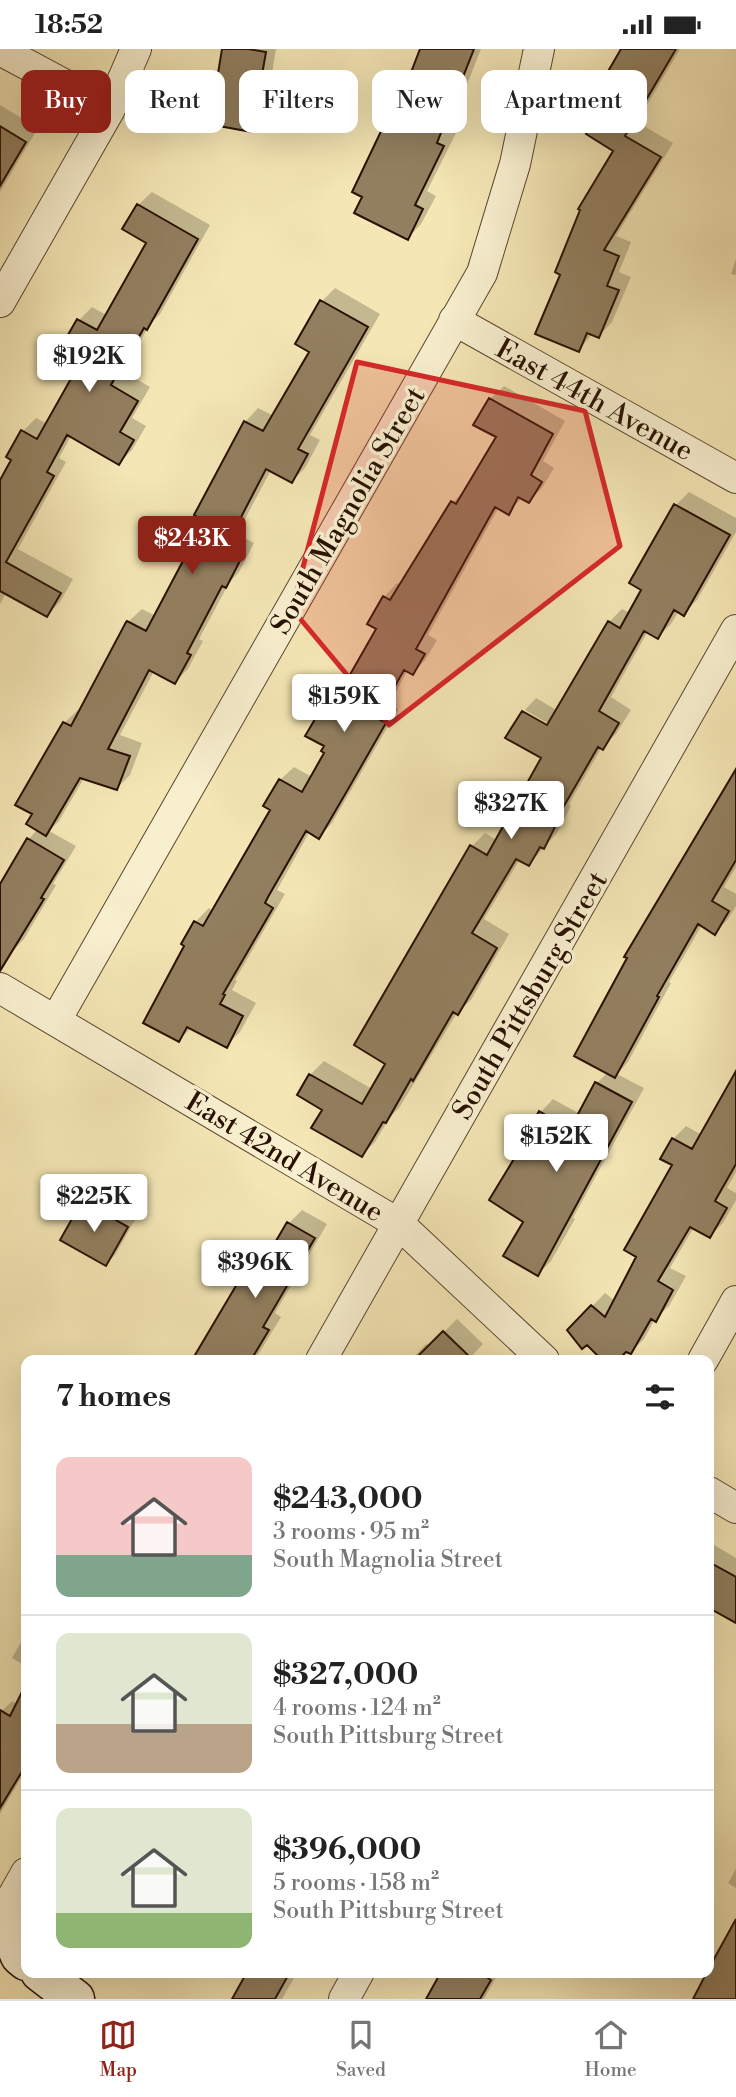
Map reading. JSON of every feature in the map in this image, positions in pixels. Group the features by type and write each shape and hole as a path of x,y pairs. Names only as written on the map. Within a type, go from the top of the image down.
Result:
{"street":[{"path":"111,107 136,49"},
{"name":"South Magnolia Street","path":"56,1020 482,273 514,164 538,49"},
{"path":"0,50 37,70"},
{"path":"0,302 96,133"},
{"name":"East 44th Avenue","path":"454,320 736,478"},
{"name":"South Pittsburg Street","path":"324,1355 736,630"},
{"name":"East 42nd Avenue","path":"0,988 399,1224 539,1355"},
{"path":"705,1355 736,1301"},
{"path":"714,1495 736,1508"},
{"path":"21,1881 1,1915 21,1957"},
{"path":"48,1978 75,1999"},
{"path":"344,1999 356,1978"}],"highlighted area":[{"path":"357,362 585,411 620,546 389,725 292,609"}],"building":[{"path":"222,49 266,52 263,70 239,70 239,130 225,127 225,70 219,70"},
{"path":"420,49 474,49 466,70 412,70"},
{"path":"621,49 676,49 647,98 647,70 609,70"},
{"path":"0,126 26,142 0,186"},
{"path":"380,133 441,133 437,143 444,146 415,205 423,209 408,240 354,213 362,197 352,192"},
{"path":"627,133 625,136 661,157 604,250 619,256 607,286 619,290 599,338 587,333 579,352 535,334 560,275 555,272 580,210 578,209 613,151 586,134"},
{"path":"137,204 198,239 147,330 144,328 111,385 138,401 120,432 134,440 119,465 67,435 47,472 54,476 6,562 61,593 47,617 0,591 0,480 11,460 6,457 21,430 37,439 77,368 56,356 77,319 97,330 146,243 122,229"},
{"path":"320,300 368,327 298,449 308,454 292,483 266,469 225,548 242,557 226,588 222,586 187,653 191,655 175,684 149,670 108,749 130,756 117,790 80,778 46,836 26,824 32,814 15,805 63,722 71,726 126,622 146,631 204,521 194,515 244,421 263,431 309,352 295,344"},
{"path":"489,398 553,434 531,475 542,482 529,503 518,497 509,515 495,507 416,649 425,654 413,675 404,670 377,718 386,723 347,791 319,839 306,831 268,897 265,903 273,908 223,994 225,995 220,1004 243,1016 227,1048 187,1027 179,1042 143,1023 184,946 181,944 194,921 203,926 270,810 263,806 279,779 302,792 324,753 321,751 324,746 305,736 328,697 335,701 376,629 367,624 383,596 390,600 451,501 456,504 496,437 473,425"},
{"path":"674,504 730,535 684,616 674,610 658,639 644,631 599,711 619,723 603,750 598,747 557,818 559,819 544,849 540,847 529,866 516,859 472,933 497,948 458,1015 453,1012 413,1081 411,1079 386,1123 383,1122 362,1157 311,1128 322,1110 297,1095 309,1074 362,1104 385,1064 354,1045 470,845 487,855 541,758 505,738 522,711 547,725 608,621 620,628 641,590 629,583"},
{"path":"736,769 736,860 712,901 729,911 715,935 698,924 615,1078 574,1056 627,958 624,957"},
{"path":"27,838 64,860 41,898 44,899 0,971 0,884"},
{"path":"736,1071 736,1164 715,1201 727,1208 710,1238 690,1227 658,1281 673,1290 656,1322 651,1319 631,1354 626,1352 623,1355 597,1355 587,1345 582,1349 567,1330 591,1305 605,1317 636,1257 624,1250 672,1165 660,1159 672,1138 692,1149"},
{"path":"595,1082 632,1102 538,1276 503,1256 523,1222 489,1200 523,1144 521,1143 539,1111 570,1129"},
{"path":"82,1201 128,1227 106,1266 60,1240"},
{"path":"287,1222 315,1238 263,1327 269,1330 254,1355 195,1355 256,1252 266,1258"},
{"path":"443,1331 468,1355 419,1355"},
{"path":"714,1565 736,1577 736,1623 714,1611"},
{"path":"21,1694 21,1773 0,1808 0,1710 10,1716"},
{"path":"736,1919 736,1999 693,1999 704,1978 714,1978 714,1959"},
{"path":"244,1978 287,1978 275,1999 232,1999"},
{"path":"438,1978 491,1980 480,1999 426,1999"}]}
